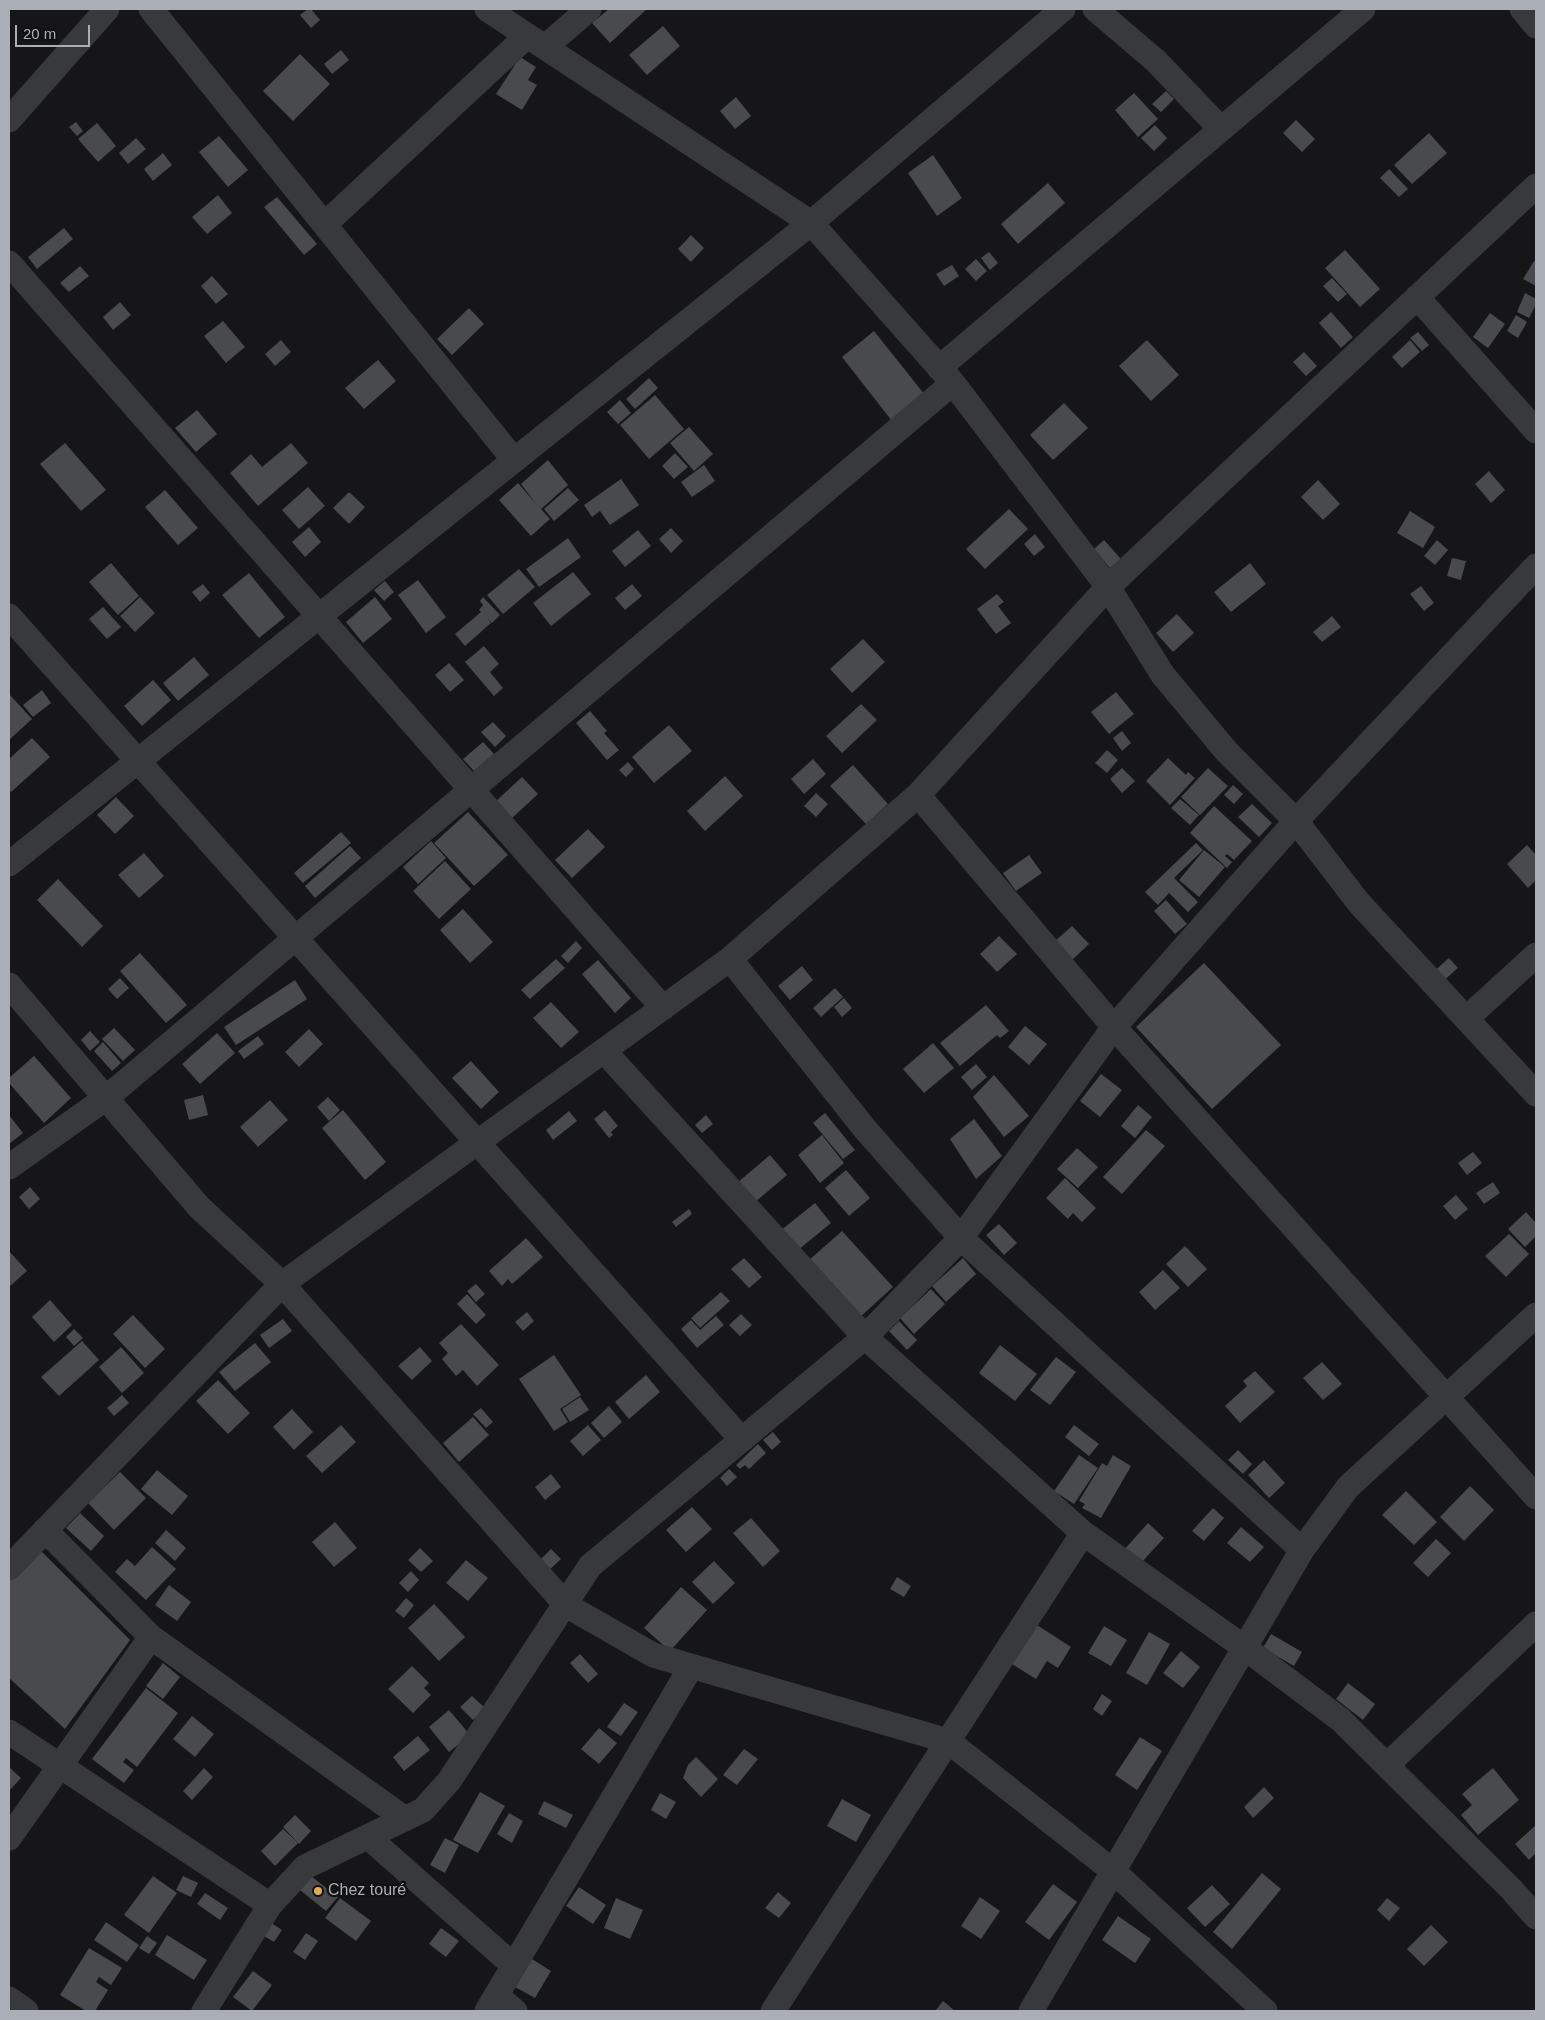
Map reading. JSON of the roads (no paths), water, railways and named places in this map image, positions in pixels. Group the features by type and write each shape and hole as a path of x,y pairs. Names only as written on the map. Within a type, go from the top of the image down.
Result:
{"street":[{"path":"9,120 107,9"},
{"path":"151,9 514,460"},
{"path":"487,9 811,222 946,376 1108,587 1163,675 1227,752 1296,821 1359,903 1536,1094"},
{"path":"324,224 536,41 589,9"},
{"path":"9,864 811,222 1063,9"},
{"path":"1095,9 1156,61 1221,129"},
{"path":"9,1167 106,1098 471,790 946,376 1221,129 1363,9"},
{"path":"1522,9 1536,26"},
{"path":"9,1568 282,1284 730,960 918,795 1108,587 1536,186"},
{"path":"9,263 663,1008"},
{"path":"1417,297 1536,431"},
{"path":"204,2011 270,1905 305,1867 424,1810 449,1781 590,1566 864,1337 961,1238 1114,1027 1296,821 1536,566"},
{"path":"9,616 742,1440"},
{"path":"918,795 1114,1027 1536,1497"},
{"path":"1466,1018 1536,955"},
{"path":"730,960 865,1129 961,1238 1302,1550"},
{"path":"9,986 199,1207 282,1284 566,1605 653,1655 948,1741 1114,1871 1265,2011"},
{"path":"604,1051 717,1173 864,1337 1083,1533 1245,1648 1341,1720 1512,1890 1536,1917"},
{"path":"1031,2011 1302,1550 1348,1487 1536,1315"},
{"path":"46,1530 151,1637 406,1819"},
{"path":"774,2011 1083,1533"},
{"path":"1387,1766 1536,1624"},
{"path":"9,1838 151,1637"},
{"path":"515,2011 492,2003 690,1667"},
{"path":"9,1732 270,1905"},
{"path":"368,1837 514,1966"},
{"path":"9,1999 26,2011"}],"place":[{"name":"Chez touré","path":"318,1891"}]}
